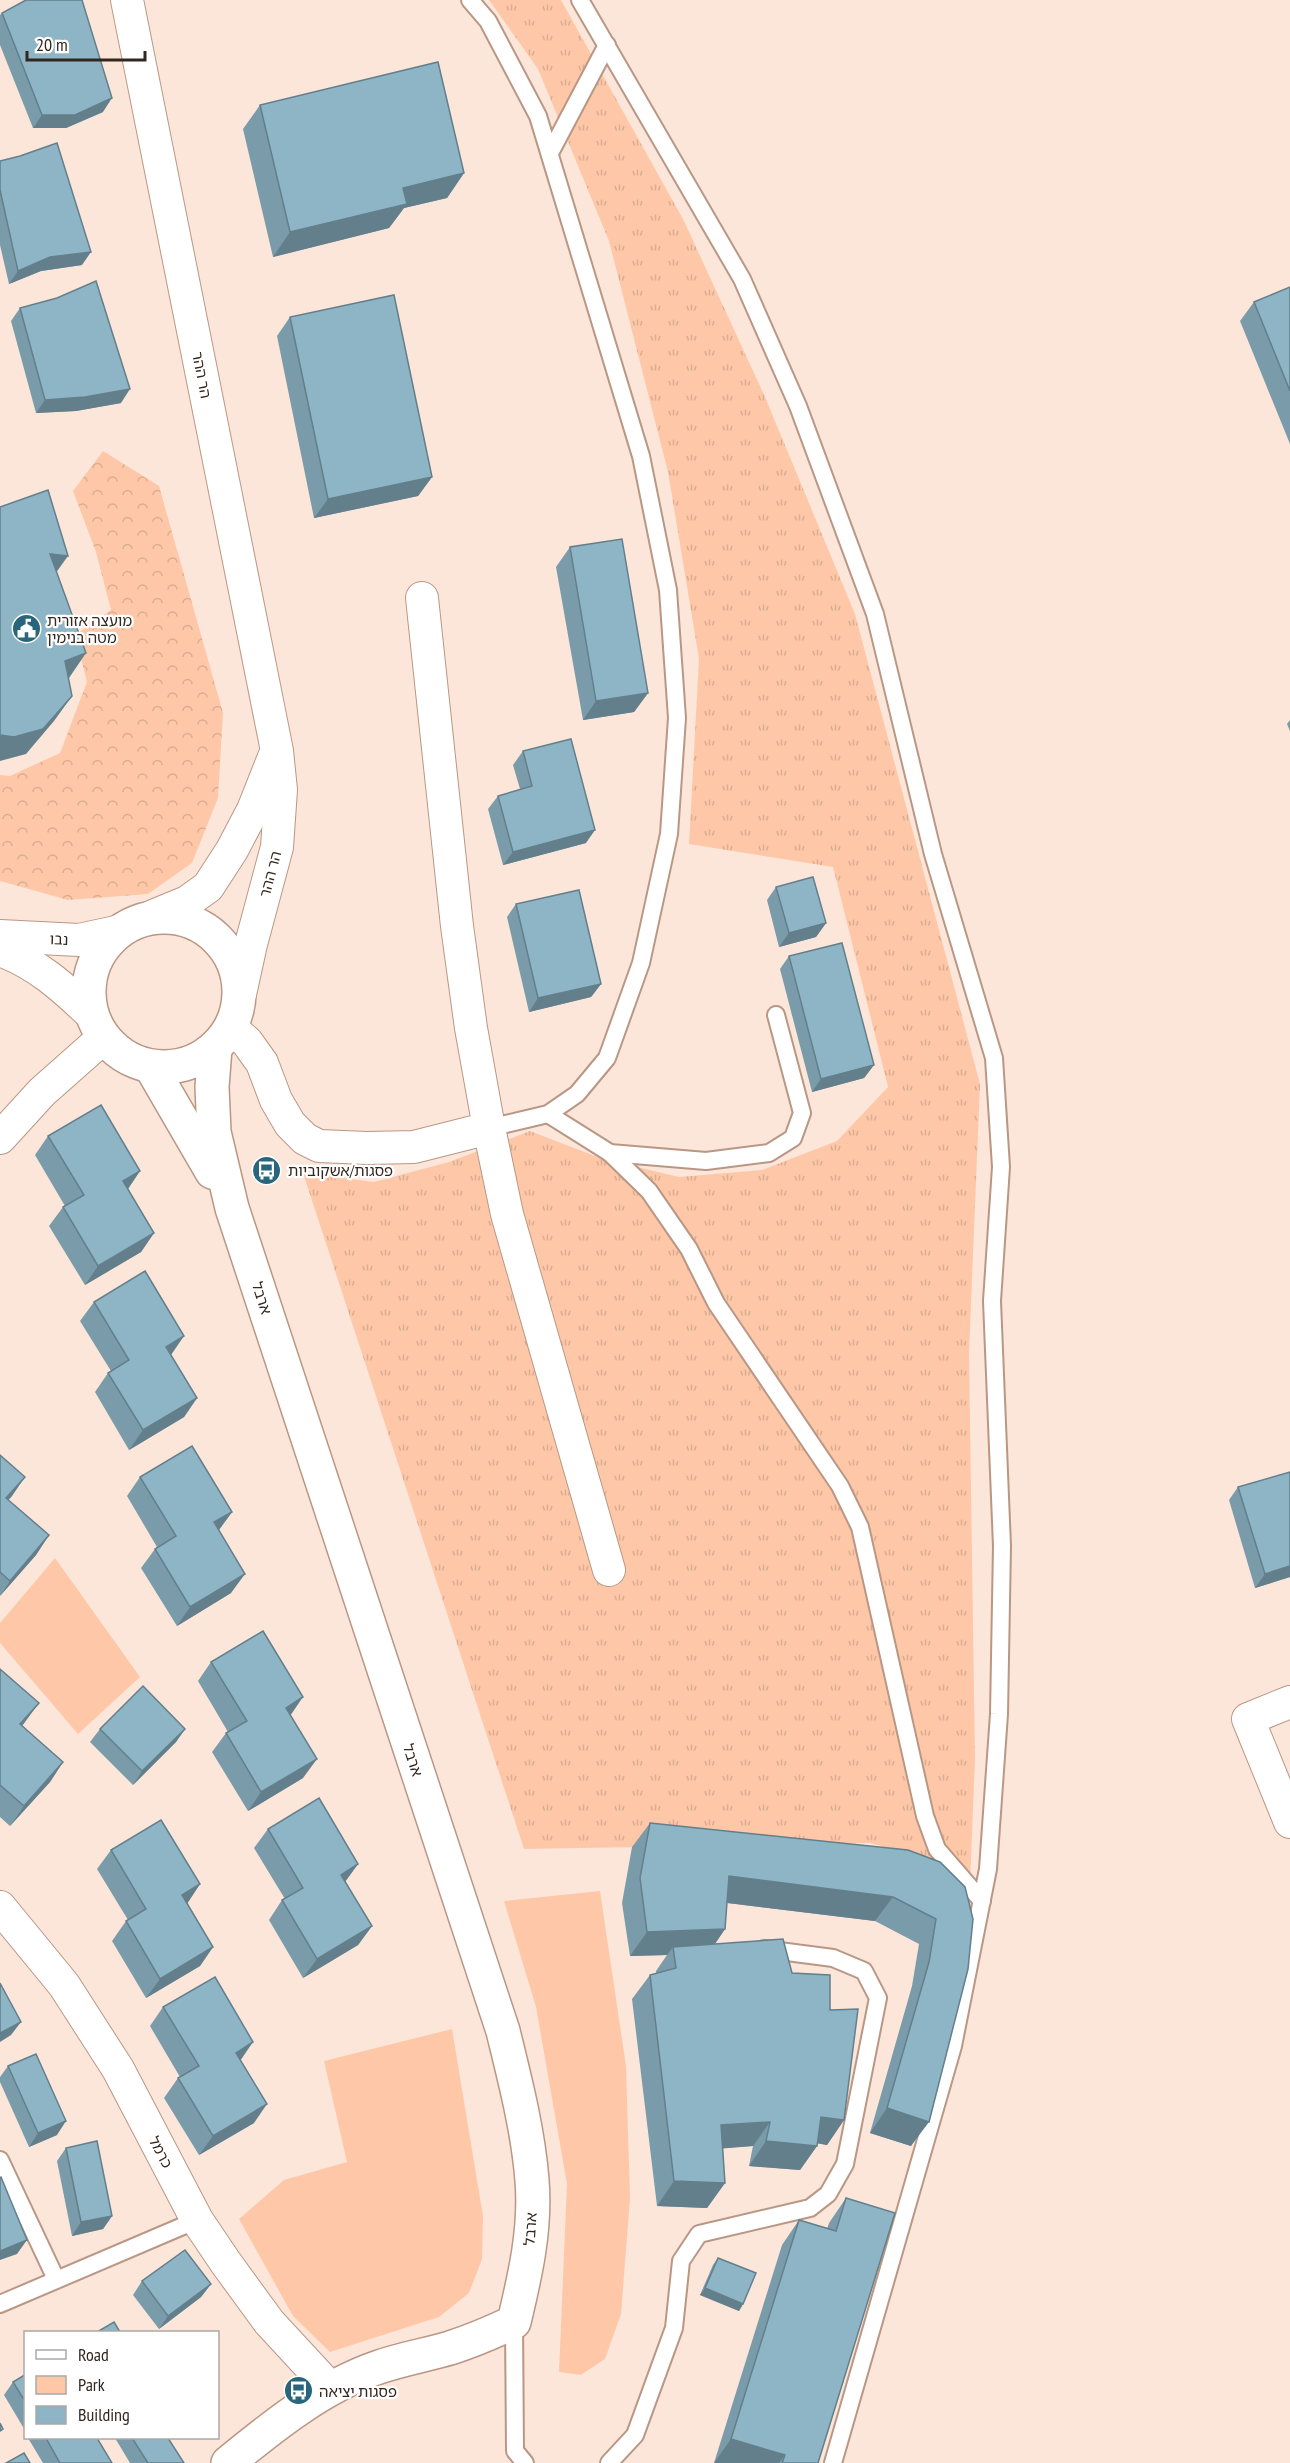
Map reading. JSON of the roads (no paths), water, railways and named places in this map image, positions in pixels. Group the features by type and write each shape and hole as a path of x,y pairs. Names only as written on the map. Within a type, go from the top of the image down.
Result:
{"street":[{"name":"הר ההר","path":"127,0 277,751 281,790 278,847 251,944 240,994"},
{"path":"422,598 457,926 471,1028 489,1128 507,1214 609,1570"},
{"path":"97,1026 88,989 93,964 116,932 127,925 187,902 208,887 232,850 253,810 277,751"},
{"path":"0,950 18,957 56,980 116,1051 151,1067 178,1066 202,1057 223,1038 240,994 236,968 230,953 215,935 193,921 179,917 153,916"},
{"name":"נבו","path":"0,936 79,940 116,932"},
{"path":"0,1138 97,1026"},
{"path":"223,1038 247,1042 262,1063 276,1100 290,1125 305,1139 319,1146 414,1147 489,1128"},
{"name":"ארבל","path":"223,1038 212,1087 214,1132 232,1208 503,2031 519,2098 532,2181 532,2224 526,2272 514,2322"},
{"name":"ארבל","path":"151,1067 183,1118 232,1208"},
{"path":"1290,1702 1248,1719 1290,1822"},
{"name":"כרמל","path":"0,1907 64,1985 118,2069 197,2220 269,2322 331,2390"},
{"path":"228,2463 273,2427 331,2390 378,2367 450,2348 514,2322"}],"lane":[{"path":"470,0 488,21 538,116 641,456 668,590 678,718 669,834 641,963 607,1058 577,1094 548,1114 489,1128"},
{"path":"580,0 742,279 798,406 875,614 933,854 994,1058 1002,1167 992,1301 1002,1546 999,1714 988,1869 953,2046 833,2463"},
{"path":"550,153 607,45"},
{"path":"610,1153 706,1161 769,1153 793,1138 802,1113 776,1015"},
{"path":"548,1114 610,1153 649,1191 683,1239 716,1303 840,1486 860,1527 925,1816 937,1849 982,1901"},
{"path":"609,2463 635,2435 674,2328 681,2261 699,2235 810,2208 828,2194 844,2164 878,1998 864,1971 833,1958 751,1947"},
{"path":"0,2160 56,2279"},
{"path":"0,2304 197,2220"},
{"path":"514,2322 515,2451 525,2463"}],"place":[{"name":"מועצה אזורית מטה בנימין","path":"26,629"},
{"name":"פסגות/אשקוביות","path":"267,1170"},
{"name":"פסגות יציאה","path":"298,2391"}]}
